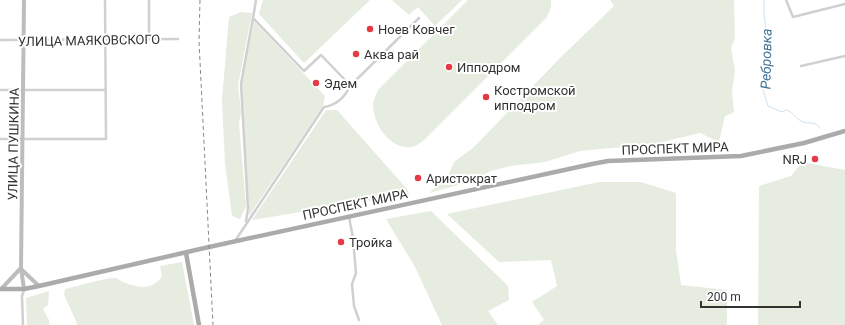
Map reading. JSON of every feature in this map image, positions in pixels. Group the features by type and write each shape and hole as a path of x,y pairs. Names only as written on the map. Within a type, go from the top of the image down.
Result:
{"main road":[{"name":"ПРОСПЕКТ МИРА","path":"0,289 24,289 39,286 235,241 608,161 741,156 804,144 845,131"},
{"path":"186,252 199,325"}],"street":[{"name":"УЛИЦА ПУШКИНА","path":"24,0 22,268 24,289"},
{"path":"0,139 106,139 105,0"},
{"path":"148,39 149,0"},
{"path":"245,224 248,210 241,84 256,0"},
{"path":"786,0 793,17 845,4"},
{"path":"253,18 304,71 321,55 350,86"},
{"path":"235,241 324,107 334,105 346,93 350,86 419,18"},
{"name":"УЛИЦА МАЯКОВСКОГО","path":"0,40 178,38"},
{"path":"801,66 845,56"},
{"path":"0,90 105,90"},
{"path":"349,217 353,238 356,273 352,284 359,320"},
{"path":"0,289 22,268 26,275 39,286"},
{"path":"23,325 22,296 24,289"}],"shaded area":[{"path":"263,0 370,0 304,63 259,14"},
{"path":"392,0 462,0 435,26 418,7 409,15"},
{"name":"Ипподром","path":"468,0 551,0 551,7 547,17 423,141 412,147 404,147 397,144 384,134 376,120 373,105 378,90"},
{"path":"610,0 734,0 735,38 731,48 735,71 732,91 734,112 725,116 719,142 700,133 654,144 580,151 545,162 510,166 491,171 469,182 429,193 447,178 454,162 474,147 560,58 614,6"},
{"path":"241,12 252,13 238,85 241,112 239,123 246,206 240,219 232,216 225,164 222,100 229,17"},
{"path":"254,21 325,96 323,106 249,216 242,84"},
{"path":"326,110 337,110 407,189 409,194 252,220"},
{"path":"802,162 845,170 845,325 758,325 759,186 791,176"},
{"path":"599,182 641,182 676,193 676,250 681,285 727,290 727,325 538,325 544,320 532,302 557,286 551,260 499,262 447,214"},
{"path":"431,211 508,286 509,300 488,311 498,325 442,325 415,267 386,219"},
{"path":"182,262 194,325 76,325 77,323 64,295 65,289 111,278 116,278 134,286 150,286 158,281 162,276 160,266"},
{"path":"49,291 48,305 43,309 49,320 49,325 27,325 26,298"}],"waterway":[{"name":"Ребровка","path":"764,0 764,16 769,44 765,50 764,60 766,81 763,90 768,106 782,112 787,110 801,121 816,124 820,128"}],"railway":[{"path":"200,0 199,41 213,325"}],"place":[{"name":"Ноев Ковчег","path":"370,29"},
{"name":"Аква рай","path":"356,54"},
{"name":"Ипподром","path":"449,67"},
{"name":"Эдем","path":"316,83"},
{"name":"Костромской ипподром","path":"486,97"},
{"name":"NRJ","path":"815,159"},
{"name":"Аристократ","path":"418,178"},
{"name":"Тройка","path":"341,242"}]}
